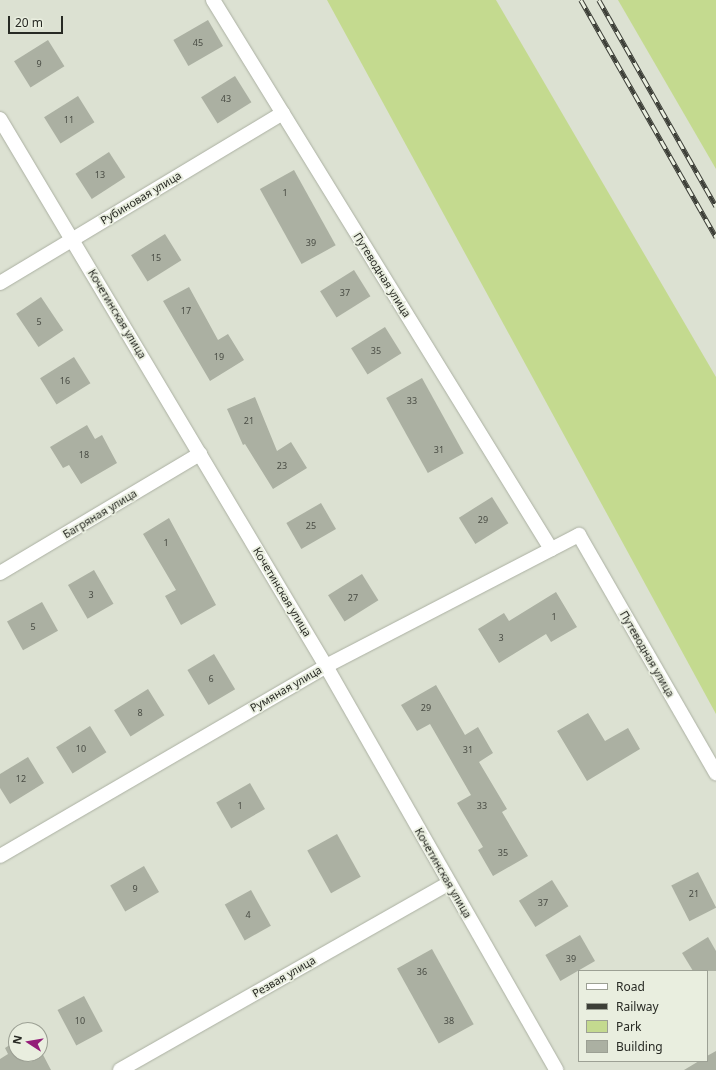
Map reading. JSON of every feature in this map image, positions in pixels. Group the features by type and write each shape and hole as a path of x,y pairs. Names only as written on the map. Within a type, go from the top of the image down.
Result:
{"street":[{"name":"Путеводная улица","path":"213,0 551,550"},
{"name":"Рубиновая улица","path":"0,283 283,113"},
{"name":"Кочетинская улица","path":"0,119 73,239 326,666 556,1070"},
{"name":"Багряная улица","path":"0,573 200,454"},
{"name":"Путеводная улица","path":"579,535 716,773"},
{"name":"Румяная улица","path":"0,856 326,666 579,535"},
{"name":"Резвая улица","path":"120,1070 449,884"}],"green space":[{"path":"327,0 496,0 716,377 716,714"},
{"path":"618,0 716,0 716,169"}],"building":[{"path":"208,20 223,46 188,66 173,40"},
{"path":"48,40 64,66 31,87 14,61"},
{"path":"235,76 251,102 218,123 201,97"},
{"path":"78,96 94,122 61,143 44,117"},
{"path":"109,152 125,177 92,199 75,174"},
{"path":"294,170 336,245 302,264 260,189"},
{"path":"165,234 181,260 148,281 131,255"},
{"path":"354,270 370,296 337,317 320,291"},
{"path":"189,287 218,340 228,334 244,360 210,381 163,301"},
{"path":"41,297 63,330 38,347 16,314"},
{"path":"385,327 401,353 368,374 351,348"},
{"path":"74,357 90,383 57,404 40,378"},
{"path":"422,378 464,453 428,473 386,398"},
{"path":"255,397 277,451 291,442 307,468 273,489 245,444 243,445 227,409"},
{"path":"87,425 95,439 102,435 117,463 81,484 69,465 63,468 50,447"},
{"path":"492,497 508,523 475,544 459,518"},
{"path":"321,503 336,529 301,549 286,523"},
{"path":"169,518 216,605 181,625 165,596 176,590 143,534"},
{"path":"94,570 113,604 88,619 68,585"},
{"path":"362,574 378,600 345,621 328,595"},
{"path":"556,592 577,627 551,642 546,634 499,663 478,629 504,613 509,621"},
{"path":"42,602 58,631 23,650 7,621"},
{"path":"214,654 235,689 209,705 187,670"},
{"path":"436,685 465,735 478,727 493,753 479,762 507,809 502,812 528,856 493,876 478,850 483,847 457,803 471,795 430,724 417,731 401,705"},
{"path":"148,689 164,715 131,736 114,710"},
{"path":"588,713 605,741 628,728 640,749 587,781 557,731"},
{"path":"90,726 106,752 73,773 56,747"},
{"path":"28,757 44,783 10,804 0,788 0,774"},
{"path":"250,783 265,809 231,828 216,802"},
{"path":"337,834 361,877 331,893 307,850"},
{"path":"144,866 159,892 125,911 110,886"},
{"path":"698,872 716,908 689,921 671,886"},
{"path":"552,880 568,906 535,927 519,901"},
{"path":"251,890 271,926 245,940 225,905"},
{"path":"580,935 595,961 560,981 545,955"},
{"path":"708,937 716,951 716,971 692,970 682,953"},
{"path":"432,949 474,1024 439,1044 397,968"},
{"path":"84,996 103,1031 76,1045 58,1010"},
{"path":"8,1046 8,1054 5,1048"},
{"path":"716,1051 716,1070 684,1070 697,1062 708,1062 708,1055"},
{"path":"8,1054 8,1062 47,1062 51,1070 0,1070 0,1059"}],"railway":[{"path":"581,0 716,237"},
{"path":"599,0 716,206"}]}
